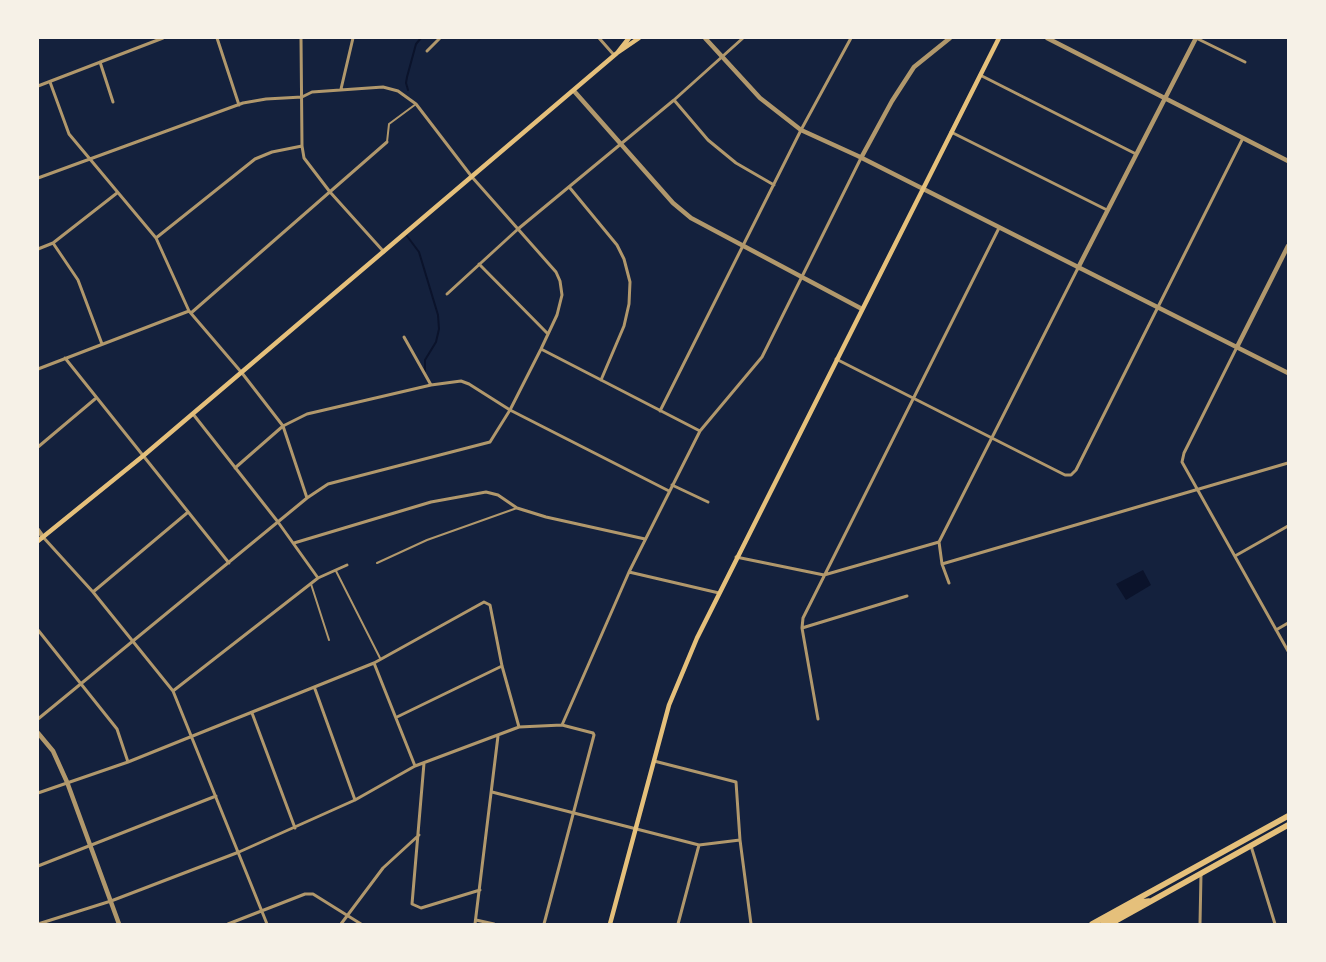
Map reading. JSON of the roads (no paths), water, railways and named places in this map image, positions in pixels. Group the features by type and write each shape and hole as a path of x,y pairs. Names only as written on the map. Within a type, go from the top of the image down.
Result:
{"highway":[{"path":"1098,923 1288,816"},
{"path":"1110,924 1288,825"},
{"path":"1098,923 1141,902 1152,901"}],"main road":[{"path":"38,541 242,373 574,91 615,54 629,38"},
{"path":"615,54 639,38"},
{"path":"610,924 669,706 736,557 999,38"}],"street":[{"path":"38,86 163,38"},
{"path":"217,38 239,105"},
{"path":"301,38 302,146 307,163 330,192 384,252"},
{"path":"341,89 353,38"},
{"path":"427,51 440,38"},
{"path":"599,38 615,54"},
{"path":"705,38 760,98 801,130 861,158 1288,373"},
{"path":"447,294 518,229 570,188 620,143 674,100 743,38"},
{"path":"660,411 801,130 851,38"},
{"path":"562,725 629,572 700,431 762,357 861,158 892,101 914,67 950,38"},
{"path":"1047,38 1288,161"},
{"path":"949,583 942,564 939,542 1196,38 1245,62"},
{"path":"100,62 113,102"},
{"path":"980,75 1136,154"},
{"path":"50,82 69,134 116,193 156,238 190,312 242,373 283,426 307,498"},
{"path":"38,178 239,105 266,99 302,97 312,92 383,87 398,92 416,104 472,177 556,272 560,281 561,304 510,410 486,444 335,481 307,498 38,720"},
{"path":"574,91 674,203 691,218 862,309"},
{"path":"674,100 708,140 736,163 774,185"},
{"path":"951,132 1107,210"},
{"path":"836,360 1065,475 1071,475 1076,470 1244,138"},
{"path":"38,369 190,312 387,142"},
{"path":"156,238 255,159 272,152 302,146"},
{"path":"570,188 617,246 624,259 630,282 629,304 624,326 601,380"},
{"path":"38,249 53,243 116,193"},
{"path":"818,719 802,628 803,618 998,228"},
{"path":"53,243 78,280 102,344"},
{"path":"1288,246 1182,458 1183,467 1288,652"},
{"path":"479,264 548,334"},
{"path":"404,337 431,385"},
{"path":"541,349 700,431"},
{"path":"65,358 95,399 229,563"},
{"path":"235,468 283,426 307,414 431,385 462,381 470,384 510,410 669,491"},
{"path":"38,447 95,399"},
{"path":"193,414 278,522 318,578"},
{"path":"942,564 1288,463"},
{"path":"672,485 708,502"},
{"path":"294,543 358,522 466,494 494,493 517,508 546,517 645,539"},
{"path":"93,592 187,513"},
{"path":"1235,556 1288,526"},
{"path":"38,530 93,592 173,691 267,924"},
{"path":"736,557 824,576 939,542"},
{"path":"173,691 318,578 347,565"},
{"path":"629,572 719,593"},
{"path":"802,628 907,596"},
{"path":"38,793 128,762 315,689 381,660 484,602 490,605 502,666 520,728"},
{"path":"1276,630 1288,623"},
{"path":"38,630 117,729 128,762"},
{"path":"374,663 415,766"},
{"path":"397,717 502,666"},
{"path":"315,689 355,800"},
{"path":"252,713 295,828"},
{"path":"38,924 111,901 239,852 355,800 415,766 520,728 562,725 593,733 594,735 544,924"},
{"path":"38,733 53,751 67,782 92,845 119,924"},
{"path":"475,924 498,736"},
{"path":"654,761 736,782 740,840 751,924"},
{"path":"424,763 412,901 415,906 421,908 480,890"},
{"path":"492,792 635,827 699,845 740,840"},
{"path":"38,866 216,796"},
{"path":"341,924 383,868 419,835"},
{"path":"678,924 699,845"},
{"path":"1251,846 1275,924"},
{"path":"1200,924 1201,874"},
{"path":"228,924 305,894 313,894 361,924"},
{"path":"476,920 494,924"}],"lane":[{"path":"387,142 389,124 416,104"},
{"path":"377,563 427,540 517,508"},
{"path":"336,570 381,660"},
{"path":"311,584 329,640"}],"water":[{"path":"1143,570 1151,585 1126,600 1116,584"}],"waterway":[{"path":"408,90 407,77 416,44 421,38"},
{"path":"407,236 419,252 438,315 439,329 436,342 425,360 425,371"}]}
